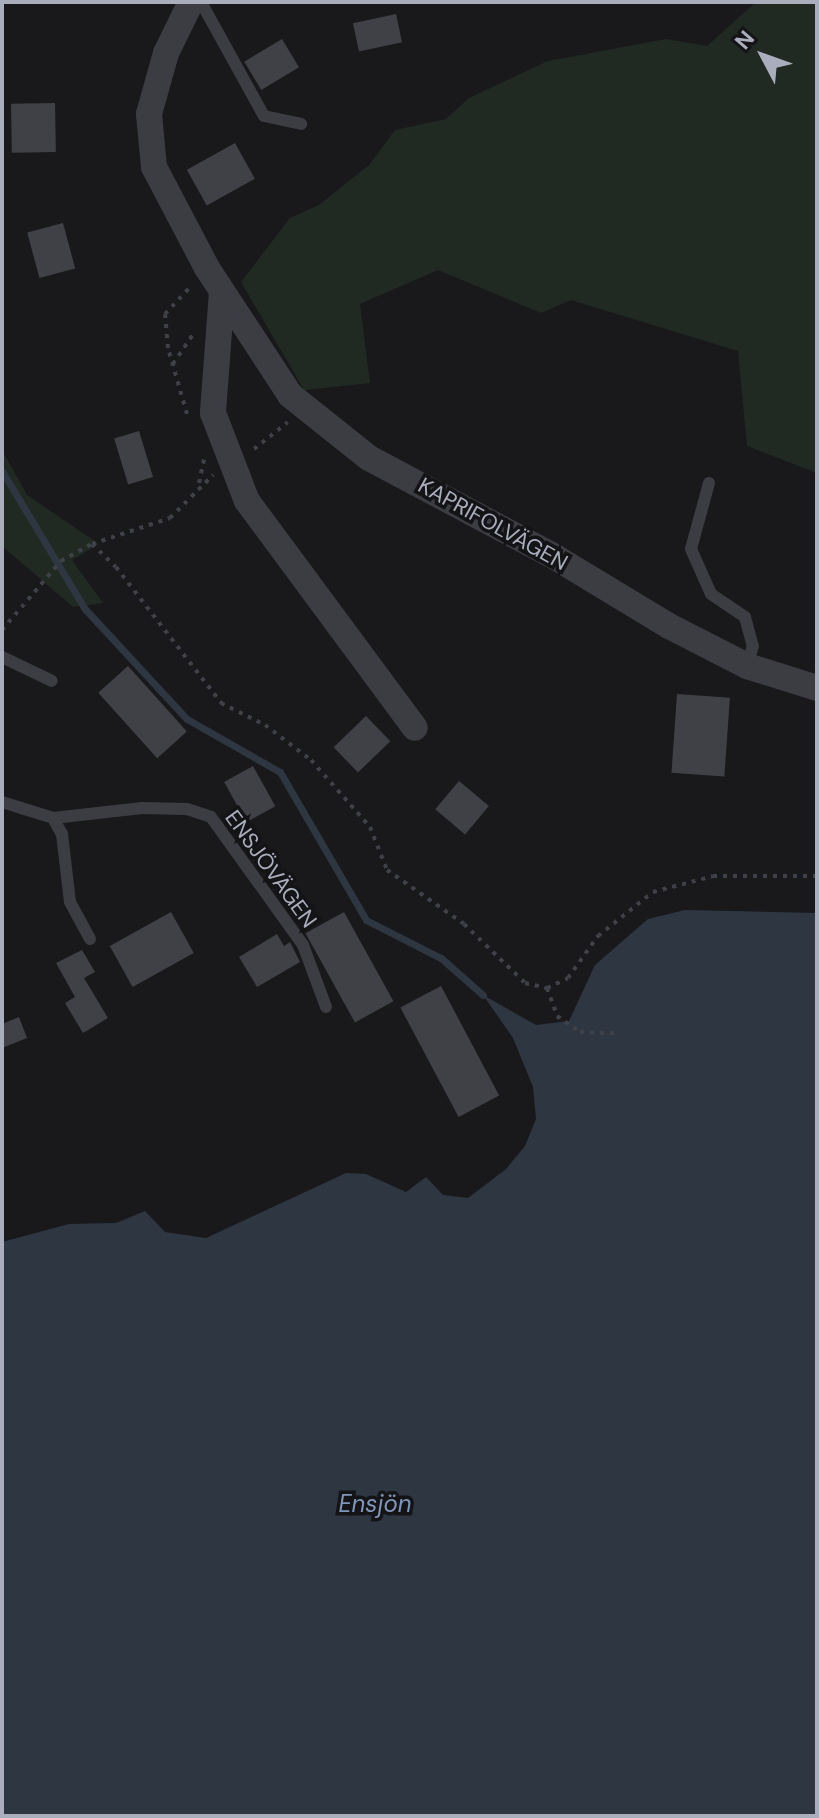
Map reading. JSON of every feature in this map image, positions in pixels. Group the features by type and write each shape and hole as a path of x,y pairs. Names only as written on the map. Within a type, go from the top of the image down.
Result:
{"street":[{"name":"KAPRIFOLVÄGEN","path":"191,2 166,53 149,114 154,167 207,268 270,372 305,409 369,458 747,666 817,688"},
{"path":"222,292 213,413 247,501 415,728"}],"lane":[{"path":"201,2 264,116 301,124"},
{"path":"709,483 691,549 711,594 745,617 753,646 747,666"},
{"path":"2,657 52,681"},
{"name":"ENSJÖVÄGEN","path":"2,802 53,818 142,808 187,809 211,817 303,945 326,1007"},
{"path":"53,818 62,834 70,902 90,939"}],"path":[{"path":"190,422 168,348 165,314 207,268"},
{"path":"2,630 61,561 92,544 170,518 199,485 305,409"},
{"path":"199,485 204,459 200,446"},
{"path":"92,544 116,567 221,703 265,725 311,760 370,827 387,870 464,924 525,983 547,988 568,978 598,936 653,892 713,876 817,876"},
{"path":"547,988 557,1016 580,1032 615,1033"}],"shaded area":[{"path":"756,2 817,2 817,473 747,446 738,351 571,300 541,313 438,270 360,304 370,383 304,390 241,282 290,218 319,205 370,164 395,130 446,119 469,98 548,61 666,39 707,46"},
{"path":"2,450 27,495 99,544 72,560 103,603 73,607 2,546"}],"water":[{"name":"Ensjön","path":"685,910 817,913 817,1816 2,1816 2,1242 69,1224 116,1223 145,1211 165,1232 206,1238 346,1173 366,1174 406,1192 426,1177 443,1195 468,1198 506,1169 525,1146 536,1119 533,1087 513,1038 483,995 536,1025 569,1021 595,965 648,919"}],"building":[{"path":"396,14 402,42 359,52 353,23"},
{"path":"282,39 299,67 261,90 244,62"},
{"path":"55,103 56,152 12,153 11,104"},
{"path":"235,143 255,179 207,206 187,170"},
{"path":"63,223 75,268 39,278 27,233"},
{"path":"139,431 153,477 128,485 114,439"},
{"path":"128,666 187,731 157,758 98,693"},
{"path":"677,694 730,698 724,777 671,773"},
{"path":"366,716 390,741 358,772 334,747"},
{"path":"253,766 275,806 246,822 224,782"},
{"path":"459,781 489,806 465,834 435,809"},
{"path":"171,912 194,953 133,987 110,946"},
{"path":"344,912 393,1001 355,1023 306,933"},
{"path":"277,934 284,946 290,942 300,962 257,987 239,957"},
{"path":"82,950 95,972 84,978 108,1018 83,1033 65,1003 75,997 56,963"},
{"path":"441,986 499,1095 459,1117 400,1008"},
{"path":"19,1017 27,1038 2,1048 2,1024"}],"waterway":[{"path":"2,471 85,609 187,719 280,772 366,920 441,958 483,995"}]}
